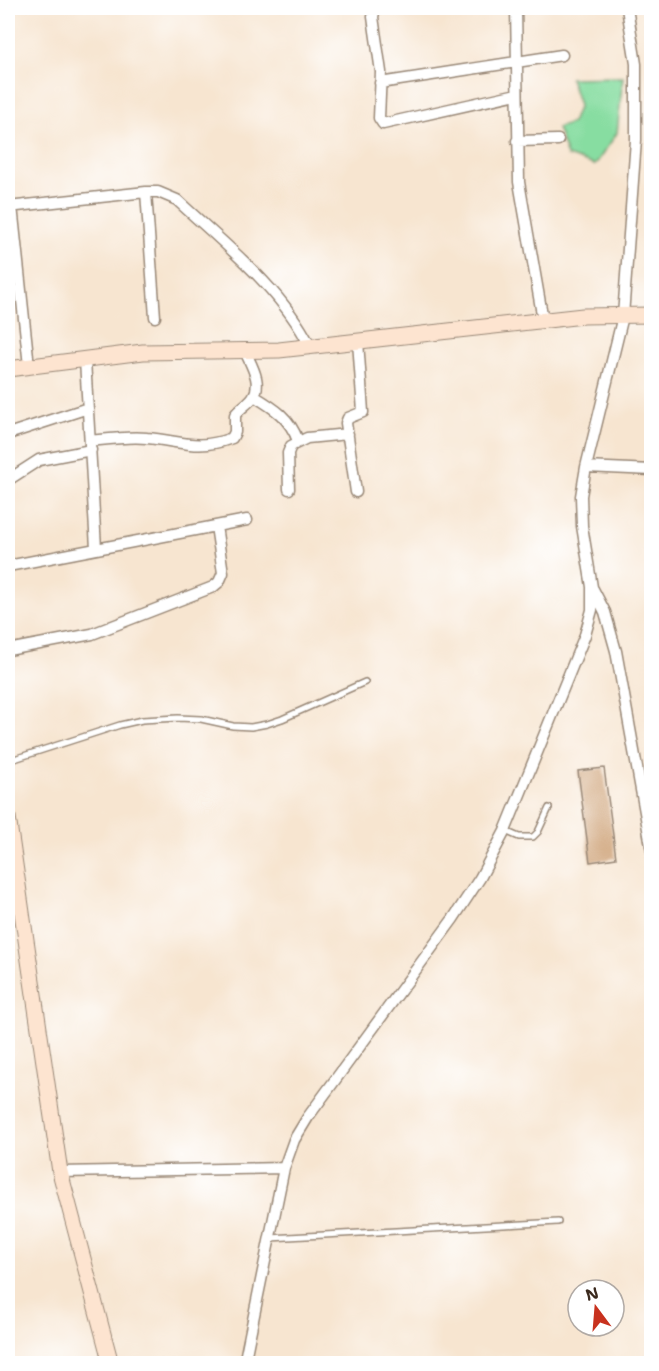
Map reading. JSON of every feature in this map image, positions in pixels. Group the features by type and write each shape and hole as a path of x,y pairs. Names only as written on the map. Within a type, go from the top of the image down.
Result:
{"main road":[{"path":"8,369 143,352 279,350 583,316 651,315"},
{"path":"8,827 60,1172 111,1364"}],"street":[{"path":"375,8 373,17 380,62 379,118 383,124 517,94"},
{"path":"516,8 519,182 543,320"},
{"path":"244,1364 284,1168 294,1140 308,1117 453,919 480,878 505,831 585,635 592,610 592,587 582,526 581,496 623,316 637,114 636,64 627,8"},
{"path":"380,83 562,55"},
{"path":"518,141 558,140"},
{"path":"146,192 154,317"},
{"path":"29,366 10,206 146,192 158,192 177,200 280,299 300,326 310,346"},
{"path":"356,492 346,423 348,418 363,412 358,340"},
{"path":"8,480 39,460 90,445 144,438 187,445 232,438 235,432 235,415 254,396 257,387 256,378 245,351"},
{"path":"85,360 96,548"},
{"path":"254,396 283,415 294,429 298,441"},
{"path":"8,434 88,408"},
{"path":"289,489 288,453 291,446 298,441 348,434"},
{"path":"586,467 651,470"},
{"path":"8,566 247,520"},
{"path":"8,650 92,634 213,587 219,582 223,573 216,526"},
{"path":"592,587 605,612 616,651 651,851"},
{"path":"60,1172 284,1168"}],"lane":[{"path":"8,761 142,720 201,719 251,727 267,724 365,682"},
{"path":"505,831 519,837 533,837 538,832 549,808"},
{"path":"270,1238 558,1222"}],"green space":[{"path":"623,77 617,133 595,165 567,156 557,128 572,123 579,105 570,78"}],"building":[{"path":"604,768 616,858 590,862 578,771"}]}
